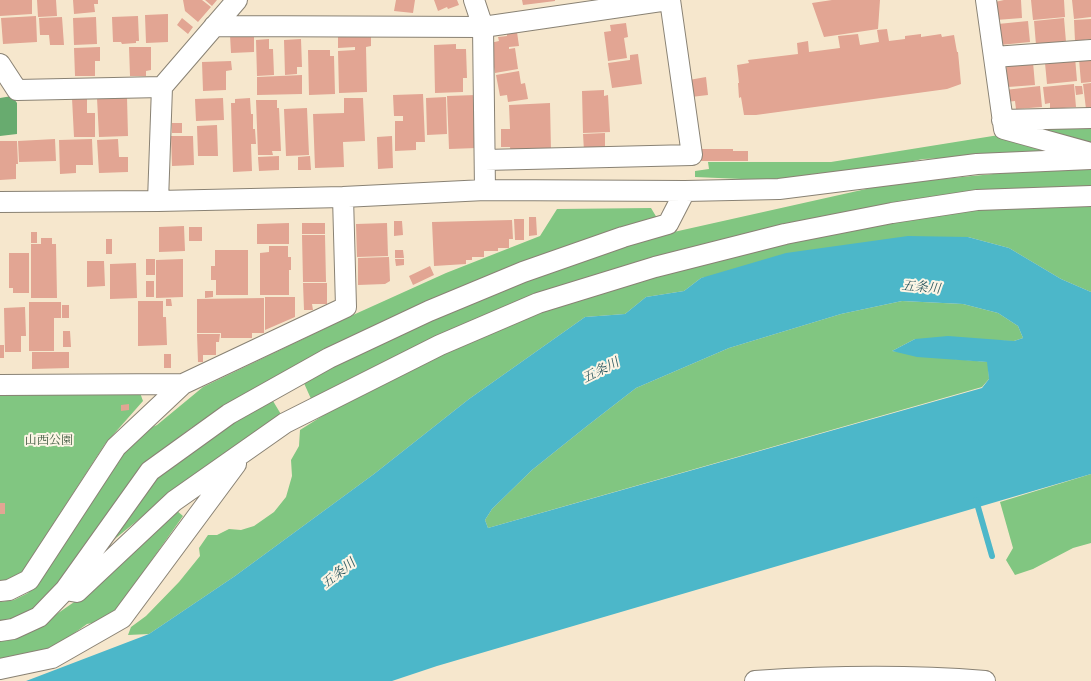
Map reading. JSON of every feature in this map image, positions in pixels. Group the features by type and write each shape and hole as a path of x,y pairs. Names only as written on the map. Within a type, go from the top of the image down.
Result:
{"street":[{"path":"158,201 162,87 237,0"},
{"path":"474,0 483,27 485,190"},
{"path":"214,26 483,27 622,3 669,0 692,155 485,160"},
{"path":"986,0 1004,129 1091,153"},
{"path":"994,57 1091,50"},
{"path":"0,64 17,90 162,87"},
{"path":"1002,120 1091,118"},
{"path":"0,202 158,201 343,197 485,190 685,191 779,189 977,164 1091,159"},
{"path":"0,631 13,629 39,617 65,590 150,471 229,414 329,358 429,311 523,272 623,237 668,224 685,191"},
{"path":"65,590 77,592 174,501 285,423 440,345 538,303 655,267 785,234 892,213 977,200 1091,196"},
{"path":"0,591 9,590 29,580 116,447 183,384 346,307 343,197"},
{"path":"0,385 183,384"},
{"path":"0,669 52,658 122,618 247,450"},
{"path":"755,681 804,678 881,677 948,678 985,681"}],"green space":[{"path":"12,96 17,103 17,134 0,136 0,98"},
{"path":"1091,126 1091,145 1021,127"},
{"path":"999,135 1074,153 923,159 840,176 831,173 765,180 695,177 695,171 709,169 708,162 831,162"},
{"path":"1091,165 1091,186 659,258 312,401 303,381 383,341 516,285 638,240 884,185"},
{"path":"1091,205 1091,292 1061,279 1009,248 968,237 701,278 684,291 646,297 625,314 585,317 469,399 374,474 235,576 149,634 128,635 131,627 146,616 179,582 200,556 199,548 208,535 217,535 229,529 241,530 254,526 274,512 286,497 292,476 291,460 299,446 300,430 351,398 455,349 553,307 716,257 889,221 976,208"},
{"path":"651,208 657,218 278,378 191,428 147,462 60,582 37,608 14,620 0,622 0,602 14,600 28,593 118,460 143,431 157,425 203,387 353,315 446,273 540,236 557,209"},
{"path":"902,301 963,304 998,313 1018,326 1023,338 1014,341 915,339 892,351 988,362 989,379 982,387 488,528 485,520 492,509 532,470 636,388 729,348 841,314"},
{"name":"山西公園","path":"139,390 143,401 105,444 20,575 0,583 0,393"},
{"path":"273,401 282,416 170,494 111,542 156,478 231,423"},
{"path":"1091,474 1091,543 1073,548 1033,569 1015,575 1006,560 1013,548 1000,502"},
{"path":"176,510 183,516 117,609 98,622 87,624 45,654 0,664 0,639 32,631 80,598"}],"water":[{"name":"五条川","path":"908,236 968,237 1009,248 1061,279 1091,292 1091,474 437,666 392,681 26,681 149,634 235,576 374,474 469,399 585,317 625,314 646,297 684,291 701,278 786,253","holes":["902,301 963,304 998,313 1018,326 1023,338 1014,341 948,336 915,339 892,351 917,357 987,362 989,379 982,388 488,528 485,520 492,509 532,470 636,388 729,348 841,314"]}],"building":[{"path":"0,0 32,0 32,14 0,16"},
{"path":"37,0 56,0 57,16 38,17"},
{"path":"73,0 98,0 98,4 94,4 95,12 74,14"},
{"path":"183,0 202,0 211,7 198,22 185,11"},
{"path":"205,0 217,0 212,6"},
{"path":"396,0 415,0 413,13 394,11"},
{"path":"434,0 457,0 459,5 448,9 447,7 438,11"},
{"path":"522,0 555,0 555,1 523,5"},
{"path":"832,0 880,0 878,29 824,37 812,3"},
{"path":"1004,0 1021,0 1022,18 996,20 995,2"},
{"path":"1031,0 1064,0 1065,17 1033,20"},
{"path":"1072,0 1091,0 1091,17 1074,19"},
{"path":"168,14 168,42 146,43 145,15"},
{"path":"36,16 37,42 3,44 1,18"},
{"path":"138,16 139,41 136,41 136,43 122,44 121,42 113,42 112,17"},
{"path":"62,17 64,45 50,45 49,35 40,35 39,18"},
{"path":"96,17 97,44 74,45 73,18"},
{"path":"182,18 193,27 188,34 177,25"},
{"path":"1064,18 1066,42 1036,45 1034,21"},
{"path":"1091,19 1091,39 1075,41 1074,20"},
{"path":"1028,21 1030,42 1000,45 998,24"},
{"path":"626,23 628,37 624,38 627,58 608,61 604,32 611,31 610,25"},
{"path":"887,29 889,41 905,39 905,36 921,34 921,37 941,34 942,37 954,35 958,52 961,84 947,89 756,115 744,115 741,97 739,98 737,65 749,63 748,60 798,54 797,43 808,41 809,52 840,48 838,36 858,34 860,45 879,42 877,30"},
{"path":"517,32 519,46 509,47 509,49 515,48 518,69 495,73 490,43 499,41 498,37 507,36 507,34"},
{"path":"230,35 254,35 254,52 231,53"},
{"path":"371,35 371,46 366,47 367,92 339,93 338,51 355,50 355,47 338,48 338,36"},
{"path":"269,39 269,49 273,49 274,75 257,76 256,40"},
{"path":"301,39 302,67 297,67 297,74 285,75 284,40"},
{"path":"456,44 456,49 466,49 467,78 463,78 463,92 435,93 434,45"},
{"path":"100,47 100,61 95,61 95,76 75,76 74,48"},
{"path":"129,47 151,47 151,70 146,71 146,76 130,76"},
{"path":"308,50 330,50 330,56 334,56 335,94 309,95"},
{"path":"638,54 642,84 612,88 608,63 630,60 630,55"},
{"path":"1075,57 1077,81 1047,84 1045,63"},
{"path":"1091,58 1091,82 1081,83 1079,59"},
{"path":"231,61 232,70 226,71 226,90 203,91 202,62"},
{"path":"1033,62 1035,85 1008,87 1006,64"},
{"path":"519,71 521,84 525,83 528,99 508,102 507,95 500,96 496,75"},
{"path":"302,75 302,94 257,95 257,77"},
{"path":"706,77 708,95 691,97 689,80"},
{"path":"1091,83 1091,108 1086,109 1083,84"},
{"path":"1074,84 1076,107 1050,109 1050,103 1045,104 1043,87"},
{"path":"1040,86 1042,107 1016,109 1015,101 1006,102 1005,90"},
{"path":"1075,86 1082,86 1083,94 1076,95"},
{"path":"604,90 604,96 608,95 610,132 583,133 582,91"},
{"path":"423,94 425,142 416,142 416,150 395,151 395,121 403,121 403,116 394,116 393,95"},
{"path":"476,95 477,148 449,149 447,96"},
{"path":"127,97 128,136 99,137 97,98"},
{"path":"446,97 447,134 427,135 426,98"},
{"path":"72,98 87,98 87,113 95,113 95,137 74,137"},
{"path":"223,98 224,120 196,121 195,99"},
{"path":"250,98 256,144 251,144 252,171 233,172 231,103 235,103 235,99"},
{"path":"344,98 363,98 365,141 343,142 344,167 315,168 313,114 344,113"},
{"path":"256,100 277,100 277,108 279,108 281,151 272,151 273,155 258,155"},
{"path":"550,103 551,151 511,153 510,147 501,147 501,129 510,129 509,105"},
{"path":"307,108 309,155 286,156 284,109"},
{"path":"172,123 182,123 182,133 172,133"},
{"path":"217,125 218,156 198,156 197,126"},
{"path":"605,133 605,150 584,151 583,134"},
{"path":"171,136 193,136 194,165 172,166"},
{"path":"392,136 393,168 378,169 377,137"},
{"path":"55,139 56,161 19,162 18,141"},
{"path":"92,139 93,165 76,165 76,173 60,174 59,140"},
{"path":"118,139 119,157 128,157 128,172 99,173 97,140"},
{"path":"0,141 17,141 18,164 16,164 16,179 0,180"},
{"path":"700,149 733,149 733,151 748,151 748,161 700,161"},
{"path":"279,156 279,170 259,171 258,157"},
{"path":"310,156 311,170 298,170 298,157"},
{"path":"529,217 536,217 537,235 529,236"},
{"path":"514,219 524,219 524,240 515,240"},
{"path":"512,220 513,239 509,239 509,248 498,248 498,251 484,251 484,257 472,257 472,260 466,260 466,264 434,266 432,222"},
{"path":"394,221 402,221 403,235 394,236"},
{"path":"289,223 289,244 257,244 257,224"},
{"path":"302,223 325,223 325,234 302,234"},
{"path":"387,223 388,256 357,257 356,224"},
{"path":"184,226 185,251 159,252 159,227"},
{"path":"189,227 202,227 202,241 189,241"},
{"path":"31,232 37,232 37,243 31,243"},
{"path":"302,235 325,235 326,282 303,282"},
{"path":"41,238 52,238 52,244 56,244 57,298 31,298 31,244 41,244"},
{"path":"106,239 112,239 112,254 106,254"},
{"path":"269,246 288,246 288,257 291,257 291,270 289,270 289,295 260,295 260,253 269,252"},
{"path":"215,250 248,250 248,295 216,295 216,280 211,280 211,266 215,266"},
{"path":"395,250 403,250 404,258 395,258"},
{"path":"9,253 29,253 29,293 13,293 13,288 9,288"},
{"path":"389,257 390,281 385,284 358,285 358,258"},
{"path":"146,259 155,259 155,275 146,275"},
{"path":"183,259 183,297 156,298 156,260"},
{"path":"395,259 404,259 404,265 396,266"},
{"path":"87,261 104,261 105,286 87,287"},
{"path":"136,263 137,298 110,299 110,264"},
{"path":"430,266 434,275 413,285 409,276"},
{"path":"146,281 154,281 154,297 146,297"},
{"path":"303,283 327,283 327,304 312,304 313,310 304,310"},
{"path":"205,291 213,291 213,297 205,298"},
{"path":"265,297 295,297 295,317 265,330"},
{"path":"264,298 264,333 252,333 252,338 221,338 221,333 197,333 197,299"},
{"path":"166,299 171,299 172,306 166,306"},
{"path":"138,301 163,301 163,317 166,317 167,345 138,346"},
{"path":"29,302 61,302 61,318 54,318 54,351 29,351"},
{"path":"62,305 69,305 69,318 62,318"},
{"path":"25,307 26,336 21,336 21,352 5,352 4,308"},
{"path":"63,331 70,331 71,347 63,347"},
{"path":"197,334 220,334 219,342 216,342 216,355 203,355 203,362 198,362"},
{"path":"0,345 4,345 4,358 0,358"},
{"path":"32,352 69,352 69,368 32,369"},
{"path":"164,354 171,354 171,368 164,368"},
{"path":"129,404 129,410 121,411 121,405"},
{"path":"0,503 5,503 5,514 0,514"}],"waterway":[{"path":"976,500 992,556"}]}
